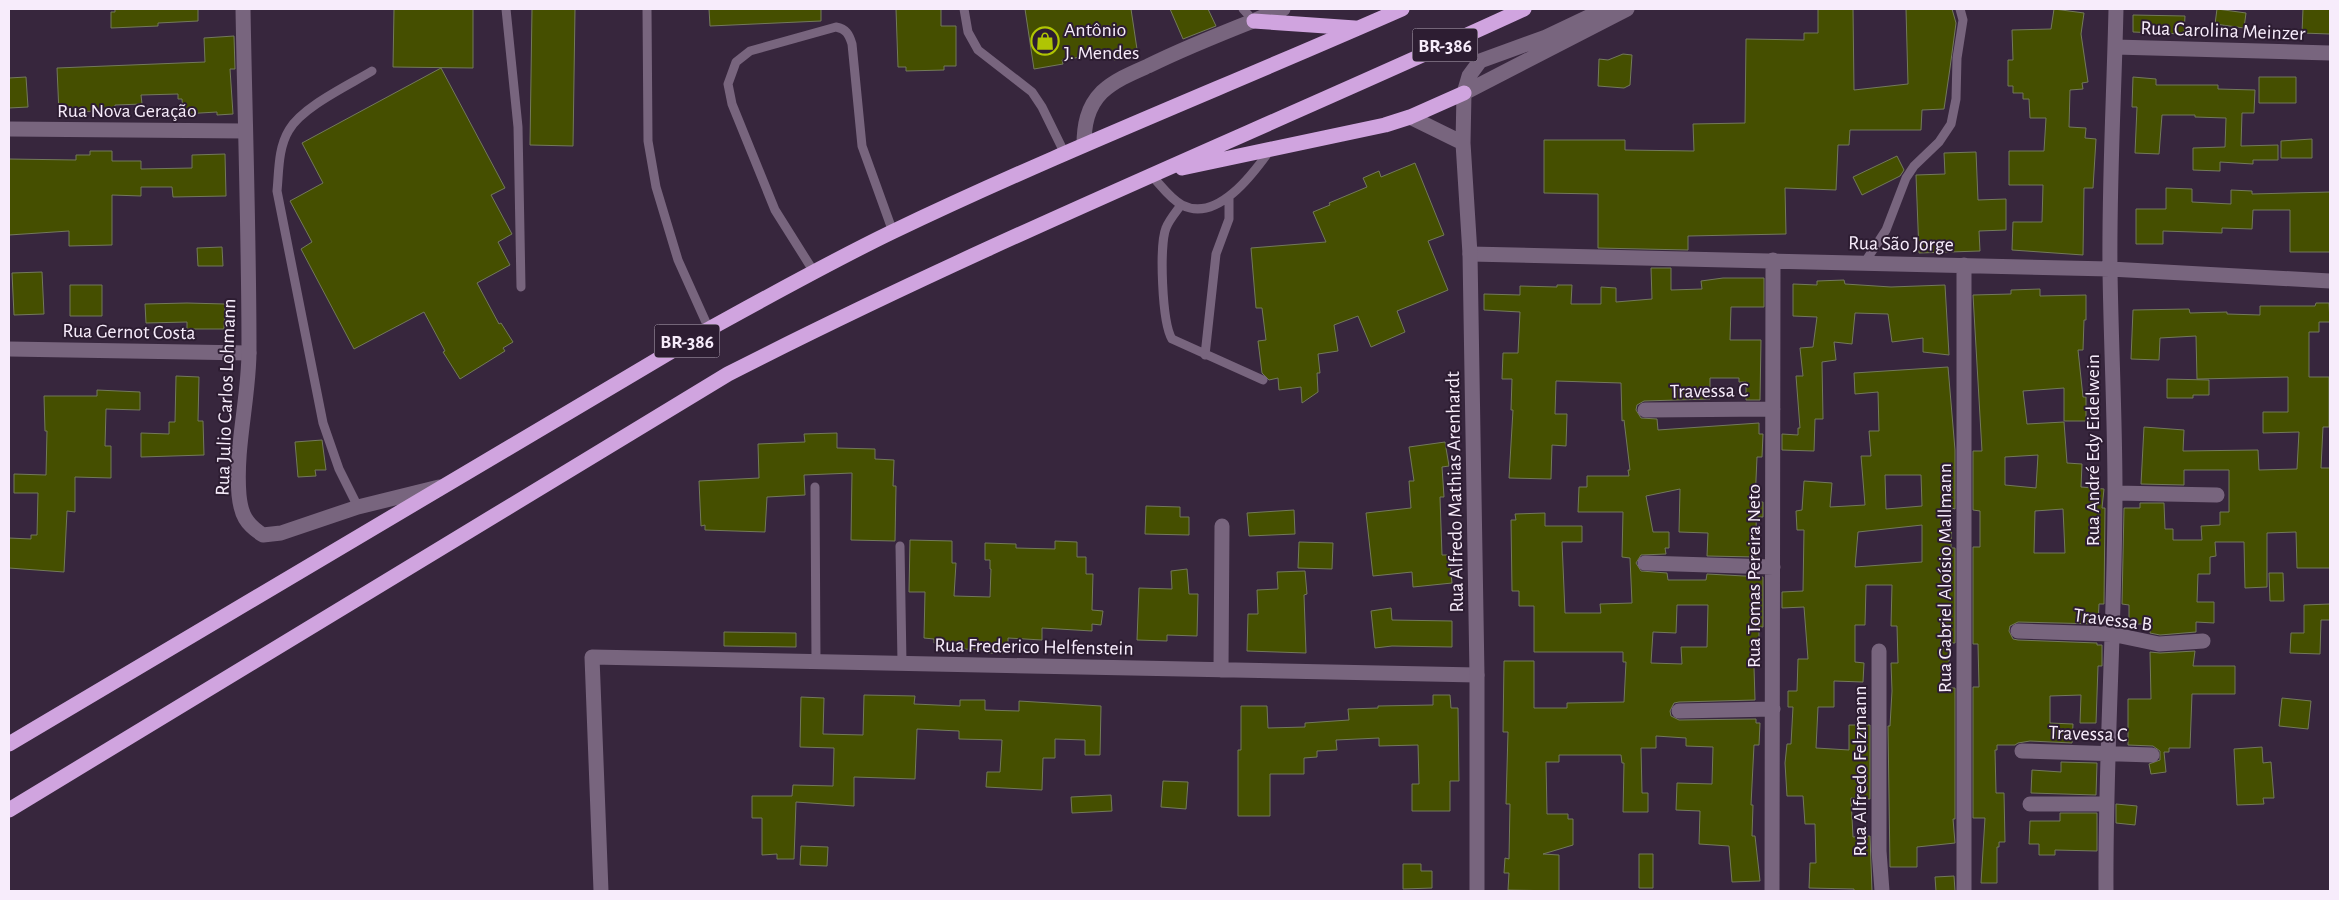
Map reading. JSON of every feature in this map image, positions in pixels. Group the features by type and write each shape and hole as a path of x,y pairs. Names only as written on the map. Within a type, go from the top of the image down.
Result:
{"highway":[{"name":"BR-386","path":"9,744 708,329 814,272 892,232 1084,145 1402,9"},
{"name":"BR-386","path":"9,810 728,374 835,319 942,268 1357,85 1524,9"},
{"path":"1254,21 1359,28"},
{"path":"1151,175 1362,131 1410,117 1464,93"}],"street":[{"name":"Rua Julio Carlos Lohmann","path":"242,9 249,353 239,494 243,514 250,526 263,535 281,533 358,507 439,487"},
{"path":"1084,145 1084,125 1090,108 1101,93 1117,81 1172,54 1283,9"},
{"path":"1464,93 1469,76 1480,61 1546,37 1605,9"},
{"path":"1464,93 1627,9"},
{"name":"Rua André Edy Eidelwein","path":"2106,891 2106,804 2112,659 2115,493 2110,269 2116,9"},
{"name":"Rua Carolina Meinzer","path":"2115,47 2330,53"},
{"name":"Rua Alfredo Mathias Arenhardt","path":"1464,93 1463,143 1470,254 1477,891"},
{"path":"1410,117 1463,143"},
{"name":"Rua Nova Geração","path":"9,129 245,131"},
{"name":"Rua São Jorge","path":"1470,254 2110,269 2330,281"},
{"name":"Rua Tomas Pereira Neto","path":"1772,891 1773,260"},
{"name":"Rua Gabriel Aloísio Mallmann","path":"1964,265 1964,891"},
{"name":"Rua Gernot Costa","path":"9,349 249,353"},
{"name":"Travessa C","path":"1645,410 1772,409"},
{"path":"2115,493 2217,495"},
{"path":"1221,670 1222,526"},
{"path":"1645,563 1773,567"},
{"name":"Travessa B","path":"2018,631 2111,634 2159,644 2203,641"},
{"name":"Rua Alfredo Felzmann","path":"1879,651 1879,851 1882,891"},
{"name":"Rua Frederico Helfenstein","path":"601,891 592,657 1476,675"},
{"path":"1679,711 1773,709"},
{"name":"Travessa C","path":"2022,751 2152,755"},
{"path":"2030,804 2106,804"}],"lane":[{"path":"506,9 518,127 521,287"},
{"path":"647,9 648,141 656,186 678,260 708,329"},
{"path":"964,9 968,32 978,50 1032,92 1042,107 1065,154"},
{"path":"1243,9 1254,21"},
{"path":"1865,262 1886,230 1906,178 1914,166 1939,142 1951,124 1956,99 1957,58 1963,20 1960,9"},
{"path":"814,272 775,210 732,104 728,84 736,62 750,51 836,27 843,29 848,34 852,44 862,146 892,232"},
{"path":"358,507 339,469 323,424 277,191 280,153 289,129 314,106 372,72"},
{"path":"1151,175 1181,205 1193,208 1207,208 1229,197 1256,171 1270,150"},
{"path":"1204,355 1216,254 1229,219 1229,197"},
{"path":"1181,205 1166,227 1163,241 1164,318 1167,332 1172,339 1263,380"},
{"path":"815,487 816,662"},
{"path":"900,546 902,663"}],"building":[{"path":"115,9 198,9 198,21 158,23 158,26 111,28 111,12 115,12"},
{"path":"394,9 473,9 473,68 393,67"},
{"path":"532,9 575,9 573,146 530,145"},
{"path":"709,9 821,9 821,21 710,26"},
{"path":"896,9 941,9 941,26 956,26 956,66 944,66 944,70 906,71 906,67 898,67"},
{"path":"1025,9 1131,9 1138,56 1114,60 1113,52 1062,60 1063,64 1034,69"},
{"path":"1170,9 1208,9 1216,26 1183,39"},
{"path":"1818,9 1853,9 1854,90 1908,84 1906,9 1952,9 1956,23 1950,68 1944,109 1922,110 1921,130 1850,130 1849,145 1838,145 1836,190 1785,188 1786,234 1688,236 1688,250 1598,248 1598,194 1544,193 1544,140 1625,140 1625,150 1694,151 1693,124 1745,123 1746,39 1804,40 1804,33 1818,33"},
{"path":"2054,9 2084,13 2081,34 2088,82 2082,83 2083,89 2070,90 2069,127 2086,128 2085,138 2096,139 2093,188 2084,188 2083,255 2012,250 2013,222 2042,222 2043,185 2009,185 2009,151 2044,151 2046,118 2030,118 2029,99 2023,99 2023,93 2013,93 2013,86 2008,86 2008,60 2013,60 2012,30 2051,29"},
{"path":"2217,9 2246,13 2244,28 2215,24"},
{"path":"2303,9 2330,9 2330,34 2302,33"},
{"path":"2133,15 2185,16 2184,34 2133,32"},
{"path":"234,36 235,69 230,69 233,114 217,115 217,112 183,114 182,99 178,99 178,94 141,95 142,104 115,105 115,110 59,113 57,68 205,62 204,38"},
{"path":"1623,54 1632,55 1630,85 1624,88 1598,86 1599,59 1608,60"},
{"path":"441,68 505,188 491,195 512,234 498,242 510,265 477,283 499,324 501,323 513,342 503,348 505,351 460,379 443,352 445,351 424,312 354,349 301,249 312,242 290,201 323,183 302,143"},
{"path":"26,77 28,107 9,108 9,78"},
{"path":"2133,77 2156,79 2156,85 2218,85 2218,89 2255,90 2254,113 2242,113 2241,146 2278,145 2278,160 2253,160 2253,164 2220,162 2220,171 2193,170 2193,148 2225,147 2226,118 2195,117 2195,115 2162,115 2159,154 2135,153 2137,107 2132,107"},
{"path":"2259,77 2296,77 2296,103 2259,103"},
{"path":"2312,139 2312,158 2281,158 2281,141"},
{"path":"90,151 112,151 112,161 141,161 141,169 192,168 192,155 225,154 226,196 173,197 172,187 141,187 141,196 112,195 112,245 69,246 69,231 9,235 9,159 76,160 76,155 90,155"},
{"path":"1976,152 1978,200 2006,199 2006,230 1979,231 1980,251 1919,253 1916,175 1945,174 1944,153"},
{"path":"1897,156 1904,170 1900,176 1862,195 1853,177"},
{"path":"1415,163 1444,235 1428,241 1448,290 1397,311 1405,332 1371,347 1358,316 1334,325 1338,351 1318,354 1320,373 1317,373 1318,392 1302,403 1301,387 1279,390 1278,378 1269,380 1262,373 1258,341 1266,340 1262,308 1256,308 1251,248 1326,242 1313,212 1367,187 1363,178 1379,171 1381,177"},
{"path":"2166,188 2192,189 2192,202 2231,204 2231,190 2252,191 2252,194 2330,192 2330,252 2290,252 2290,210 2253,210 2252,229 2222,228 2222,233 2163,231 2163,244 2136,244 2136,209 2166,209"},
{"path":"222,247 223,266 198,266 197,248"},
{"path":"1651,268 1671,268 1671,290 1702,289 1701,281 1723,278 1764,278 1764,307 1731,307 1730,340 1761,340 1760,400 1746,400 1746,382 1739,382 1739,378 1710,378 1710,399 1644,401 1637,405 1636,410 1641,418 1657,419 1658,430 1759,423 1759,434 1763,434 1762,457 1757,457 1755,502 1763,502 1763,517 1756,517 1757,557 1707,556 1708,533 1679,532 1680,489 1646,496 1653,532 1669,532 1669,548 1665,548 1666,554 1641,555 1636,563 1641,571 1667,573 1668,580 1706,580 1707,574 1763,577 1763,627 1759,627 1759,667 1754,667 1755,700 1679,702 1674,703 1670,711 1671,716 1679,720 1756,719 1756,723 1760,723 1759,745 1754,745 1751,805 1753,805 1752,836 1755,836 1760,881 1732,882 1729,846 1699,844 1700,811 1676,810 1677,783 1712,784 1713,747 1686,746 1686,738 1656,736 1656,748 1641,748 1642,793 1648,793 1648,812 1623,812 1624,763 1622,763 1621,755 1559,755 1559,762 1546,762 1547,814 1568,814 1568,819 1573,819 1573,845 1543,854 1559,855 1559,891 1508,890 1509,873 1504,873 1505,858 1509,859 1510,804 1506,804 1508,732 1503,732 1504,661 1534,661 1534,708 1567,708 1567,703 1624,702 1626,662 1623,662 1623,652 1534,652 1534,606 1519,606 1519,591 1512,591 1511,520 1516,520 1515,514 1545,513 1545,526 1582,526 1582,542 1562,542 1565,613 1601,613 1600,604 1632,603 1630,558 1622,557 1623,512 1578,512 1579,487 1587,487 1587,476 1629,476 1628,470 1630,470 1624,420 1622,421 1621,383 1556,381 1555,414 1567,414 1566,446 1552,445 1551,479 1509,478 1513,410 1511,410 1512,379 1502,379 1503,353 1518,353 1520,312 1484,310 1484,294 1520,295 1520,286 1557,287 1557,285 1572,285 1571,304 1601,304 1601,287 1616,288 1616,302 1652,299","holes":["1677,605 1708,605 1707,647 1681,647 1682,664 1651,663 1653,632 1676,633"]},
{"path":"42,272 44,314 14,315 12,273"},
{"path":"1844,280 1845,284 1891,287 1945,285 1949,355 1923,352 1923,338 1892,342 1888,314 1855,313 1852,344 1834,342 1836,360 1822,362 1823,419 1815,419 1814,451 1782,450 1782,434 1798,435 1798,428 1800,428 1796,376 1803,376 1800,348 1813,347 1817,317 1793,316 1793,284 1817,285 1817,281"},
{"path":"70,285 102,285 102,316 70,316"},
{"path":"2040,289 2040,296 2086,295 2083,350 2078,350 2083,397 2086,397 2086,421 2064,421 2064,388 2023,391 2027,424 2064,422 2067,463 2082,464 2081,487 2104,489 2102,508 2105,508 2104,604 2099,604 2098,624 2018,622 2010,626 2009,631 2013,639 2018,640 2097,643 2097,645 2102,645 2102,666 2098,666 2096,723 2080,723 2081,695 2050,696 2050,723 2073,724 2072,743 2030,741 2015,745 1997,745 1997,750 1995,750 1996,793 2004,793 2005,842 1999,842 1999,847 1997,847 1997,883 1981,883 1985,818 1973,818 1973,687 1979,687 1978,644 1973,644 1973,547 1980,547 1980,511 1973,510 1973,451 1982,451 1973,295 2011,294 2011,290","holes":["2038,455 2036,488 2005,485 2005,457","2063,509 2065,553 2034,553 2035,511"]},
{"path":"2316,303 2329,303 2330,322 2319,322 2319,332 2309,332 2309,377 2329,377 2329,427 2323,427 2321,468 2330,468 2330,568 2297,568 2296,532 2267,533 2267,587 2245,588 2244,542 2215,542 2216,556 2210,557 2210,574 2198,574 2197,602 2214,602 2214,623 2196,622 2196,632 2160,635 2150,633 2151,624 2129,624 2129,605 2122,604 2124,508 2140,508 2140,503 2164,503 2165,529 2173,529 2173,540 2202,540 2201,526 2220,525 2220,512 2229,512 2229,470 2184,470 2184,485 2141,484 2144,427 2184,430 2183,451 2258,450 2259,470 2297,469 2299,432 2263,433 2263,412 2288,412 2288,377 2197,379 2196,336 2160,338 2159,360 2131,359 2133,310 2189,309 2190,313 2227,312 2227,314 2260,315 2260,306 2315,306"},
{"path":"145,304 225,304 224,329 187,329 187,322 146,323"},
{"path":"1948,367 1955,450 1955,509 1952,508 1951,548 1955,548 1955,643 1949,643 1949,688 1955,688 1955,819 1953,819 1955,843 1917,847 1917,867 1890,867 1888,726 1890,726 1892,691 1891,663 1898,663 1897,626 1891,626 1892,585 1866,585 1865,625 1855,625 1855,662 1864,663 1863,682 1834,681 1834,707 1818,707 1816,748 1849,750 1849,725 1870,725 1870,799 1851,798 1853,837 1870,836 1872,891 1809,888 1810,863 1816,863 1815,824 1805,824 1803,796 1787,796 1785,763 1787,744 1791,744 1793,707 1788,707 1788,691 1797,691 1798,659 1808,659 1804,607 1782,608 1782,592 1803,591 1804,530 1797,530 1796,511 1802,510 1804,481 1832,483 1830,507 1865,505 1861,456 1871,456 1869,431 1879,431 1878,392 1855,394 1854,373","holes":["1885,475 1921,475 1922,506 1886,509","1922,525 1922,562 1855,567 1858,532"]},
{"path":"176,376 199,377 198,421 203,421 204,455 141,457 141,433 169,434 169,422 175,422"},
{"path":"2167,379 2209,380 2209,395 2193,395 2193,398 2167,398"},
{"path":"97,390 140,392 140,410 106,409 105,446 111,446 111,478 75,477 75,512 67,511 64,572 9,568 9,538 31,539 31,535 37,535 38,493 14,493 14,474 46,475 47,431 45,431 44,396 97,396"},
{"path":"837,433 837,448 875,449 875,459 894,460 893,486 896,486 895,541 851,540 852,473 804,475 805,495 767,497 765,532 705,530 705,525 701,526 699,481 759,478 758,444 805,442 804,434"},
{"path":"322,440 326,470 315,470 316,476 298,477 295,442"},
{"path":"1445,442 1449,466 1442,467 1444,497 1440,497 1442,555 1449,555 1452,583 1413,587 1412,572 1373,576 1366,513 1411,508 1409,481 1414,481 1409,447"},
{"path":"1146,506 1180,507 1180,517 1189,517 1189,535 1145,534"},
{"path":"1294,510 1295,534 1249,536 1247,513"},
{"path":"910,540 952,541 952,563 956,563 954,596 990,597 991,569 990,560 985,560 985,543 1016,544 1016,548 1055,549 1055,541 1077,542 1077,557 1086,557 1086,574 1093,574 1092,610 1103,611 1101,625 1092,624 1092,631 1042,628 1042,640 1008,638 1008,653 989,653 989,650 964,649 964,643 934,643 934,639 924,638 925,592 909,592"},
{"path":"1299,542 1333,543 1332,569 1298,568"},
{"path":"1187,569 1189,594 1198,594 1197,636 1167,635 1167,641 1137,640 1139,588 1172,589 1171,571"},
{"path":"1305,571 1307,594 1304,595 1306,653 1247,651 1248,614 1258,614 1257,590 1278,589 1277,572"},
{"path":"2269,573 2283,573 2284,601 2270,601"},
{"path":"2330,604 2330,620 2321,620 2320,654 2290,653 2291,633 2304,633 2304,605"},
{"path":"1391,608 1392,620 1452,621 1452,647 1392,646 1375,648 1371,611"},
{"path":"724,632 796,633 796,647 724,646"},
{"path":"2195,651 2193,666 2235,666 2235,694 2192,694 2190,748 2169,748 2169,752 2164,752 2166,772 2151,774 2149,764 2160,760 2160,751 2153,746 2128,745 2128,699 2151,699 2150,652"},
{"path":"864,695 915,696 914,704 960,706 960,700 985,700 985,710 1019,711 1019,701 1101,706 1100,755 1085,755 1085,740 1055,739 1055,758 1043,758 1042,790 986,787 987,772 1000,772 1002,740 959,739 959,731 917,729 915,779 854,777 854,806 796,802 794,859 777,859 777,854 762,855 762,818 752,818 752,796 792,796 793,785 833,786 834,748 800,747 801,697 824,698 823,734 863,735"},
{"path":"1433,695 1450,695 1451,708 1458,708 1459,781 1450,781 1450,811 1412,811 1412,784 1419,784 1418,745 1379,746 1379,738 1336,740 1337,750 1317,751 1317,757 1304,758 1304,774 1270,774 1270,816 1238,816 1238,750 1241,750 1241,706 1267,706 1268,728 1305,727 1305,723 1349,720 1348,709 1378,708 1378,706 1433,705"},
{"path":"2282,698 2311,701 2308,729 2279,726"},
{"path":"2262,747 2263,763 2271,762 2274,798 2263,798 2264,804 2237,805 2234,749"},
{"path":"2061,762 2097,763 2096,795 2031,793 2032,770 2061,772"},
{"path":"1163,781 1188,782 1186,809 1161,807"},
{"path":"1111,795 1112,811 1072,813 1071,797"},
{"path":"2116,804 2137,806 2135,825 2116,823"},
{"path":"2060,813 2097,813 2097,851 2055,850 2055,855 2039,855 2039,844 2029,844 2030,821 2060,821"},
{"path":"801,846 828,847 827,866 800,865"},
{"path":"1639,854 1653,854 1653,888 1639,888"},
{"path":"1403,864 1421,864 1421,871 1432,871 1432,888 1403,889"},
{"path":"1954,876 1955,891 1936,891 1935,877"}],"place":[{"name":"Antônio J. Mendes","path":"1045,41"}]}
